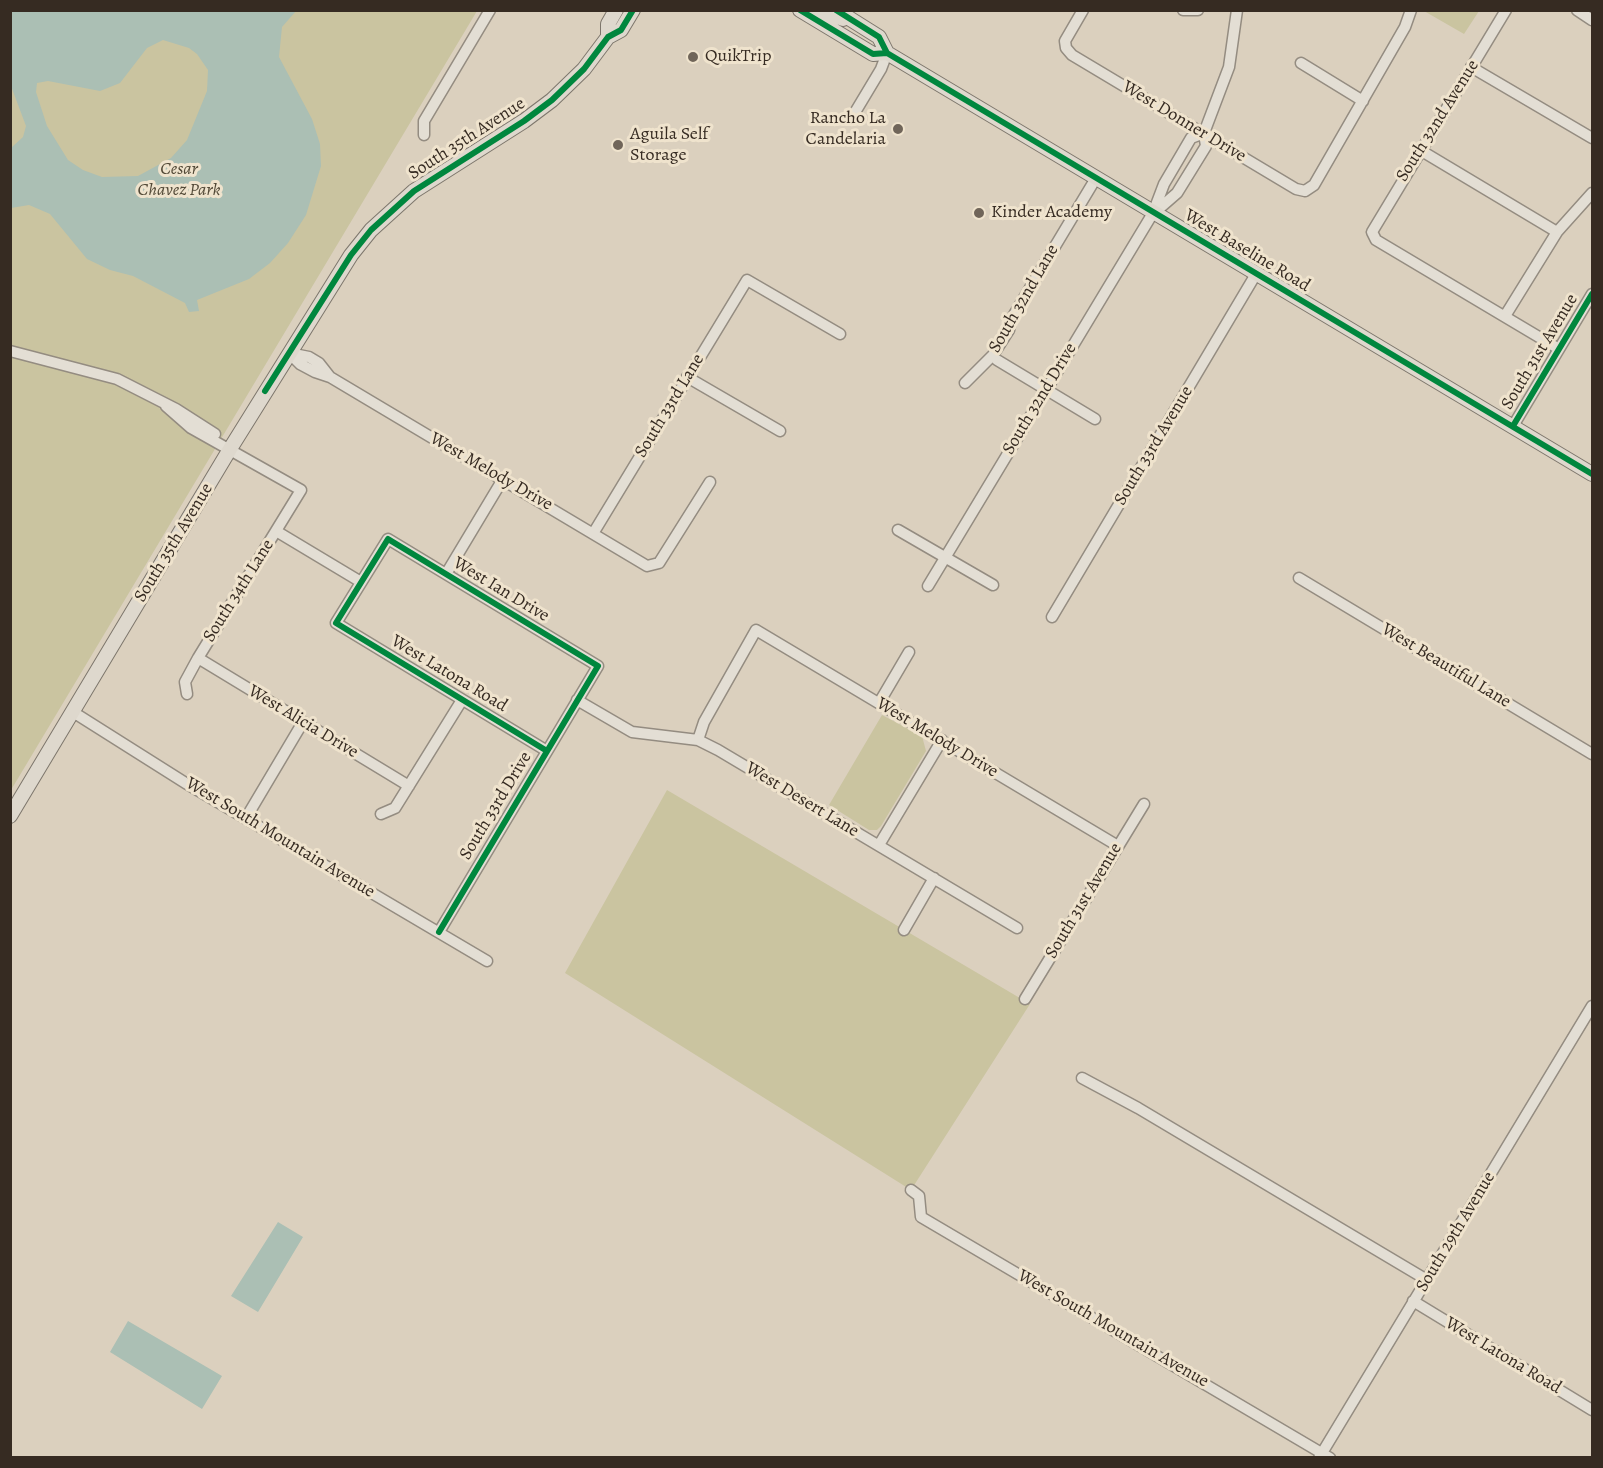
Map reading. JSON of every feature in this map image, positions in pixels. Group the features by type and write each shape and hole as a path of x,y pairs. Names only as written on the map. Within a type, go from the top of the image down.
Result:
{"main road":[{"name":"South 35th Avenue","path":"608,37 608,24 616,10"},
{"name":"South 35th Avenue","path":"10,816 230,449 351,255 371,230 414,191 524,121 552,100 584,69 608,37 621,30 633,10"},
{"name":"West Baseline Road","path":"800,10 873,54 887,53"},
{"path":"819,10 832,17 854,22"},
{"name":"West Baseline Road","path":"836,10 879,37 887,53 1593,474"}],"street":[{"path":"424,135 424,121 490,10"},
{"name":"West Donner Drive","path":"1083,10 1065,41 1066,48 1072,55 1296,189 1305,191 1314,185 1363,101"},
{"path":"1184,10 1198,10"},
{"path":"1153,213 1177,193 1206,146 1204,133 1229,67 1237,10"},
{"path":"1301,63 1363,101 1411,16 1411,10"},
{"name":"South 32nd Avenue","path":"1505,316 1376,240 1372,232 1506,10"},
{"path":"1577,10 1593,20"},
{"path":"854,114 881,69 887,53"},
{"path":"1471,67 1593,138"},
{"path":"1153,213 1164,184 1191,138 1204,133"},
{"path":"1420,150 1557,232"},
{"path":"1179,159 1193,167"},
{"name":"South 32nd Lane","path":"965,384 993,355 1004,338 1012,318 1096,178"},
{"path":"1559,349 1505,316 1557,232 1593,193"},
{"name":"South 32nd Drive","path":"928,586 1153,213"},
{"name":"South 33rd Avenue","path":"1052,617 1256,274"},
{"name":"South 33rd Lane","path":"594,532 747,280 840,334"},
{"name":"South 31st Avenue","path":"1513,426 1559,349 1589,306 1593,294"},
{"path":"10,351 51,360 117,380 166,406 191,428 230,449"},
{"name":"West Melody Drive","path":"289,353 309,357 319,363 330,377 594,532 647,566 659,563 710,482"},
{"path":"997,360 1095,419"},
{"path":"687,376 780,431"},
{"name":"South 34th Lane","path":"187,694 185,682 198,658 301,490 230,449"},
{"path":"446,574 503,479"},
{"path":"898,530 993,585"},
{"path":"276,531 361,582"},
{"name":"West Ian Drive","path":"361,582 388,539 598,666"},
{"name":"West Beautiful Lane","path":"1299,578 1593,754"},
{"name":"West Latona Road","path":"361,582 336,623 546,751"},
{"name":"West Melody Drive","path":"698,740 704,722 756,630 1118,846"},
{"path":"879,703 909,652"},
{"name":"West Alicia Drive","path":"198,658 409,786"},
{"name":"South 33rd Drive","path":"439,932 598,666"},
{"path":"381,814 395,808 462,700"},
{"name":"West Desert Lane","path":"577,700 632,732 698,740 1017,928"},
{"name":"West South Mountain Avenue","path":"73,712 246,818 488,961"},
{"path":"246,818 303,722"},
{"path":"879,845 942,740"},
{"name":"South 31st Avenue","path":"1025,999 1144,804"},
{"path":"904,930 934,878"},
{"name":"South 29th Avenue","path":"1324,1456 1413,1301 1593,1006"},
{"path":"1082,1078 1138,1108 1427,1280"},
{"name":"West South Mountain Avenue","path":"911,1190 919,1196 921,1217 1324,1456"},
{"name":"West Latona Road","path":"1413,1301 1593,1410"}],"green space":[{"name":"Cesar Chavez Park","path":"11,11 477,11 11,790"},
{"path":"1424,11 1479,11 1464,34"},
{"path":"882,715 922,736 926,751 881,826 877,830 869,830 829,805"},
{"path":"667,790 1030,1004 911,1190 565,973"}],"shaded area":[{"path":"13,11 296,11 282,27 279,57 312,119 320,144 321,166 306,215 288,243 270,263 249,279 197,300 199,311 189,312 185,303 133,276 110,270 87,259 50,214 29,205 11,208 11,148 23,137 26,126 11,86 10,15","holes":["163,40 189,48 197,54 208,70 207,91 187,140 171,158 138,176 102,177 83,170 68,160 47,126 36,92 37,83 48,81 100,91 120,83 147,48"]},
{"path":"278,1222 303,1237 258,1312 231,1296"},
{"path":"128,1321 222,1376 202,1409 110,1352"}],"cycle path":[{"path":"265,391 351,255 371,230 414,191 524,121 552,100 584,69 608,37 621,30 633,10"},
{"path":"800,10 873,54 887,53"},
{"path":"836,10 879,37 887,53 1592,474"},
{"path":"1513,426 1592,294"},
{"path":"439,932 598,666 388,539 336,623 547,751"}],"place":[{"name":"QuikTrip","path":"693,57"},
{"name":"Rancho La Candelaria","path":"898,129"},
{"name":"Aguila Self Storage","path":"618,145"},
{"name":"Kinder Academy","path":"979,213"}]}
